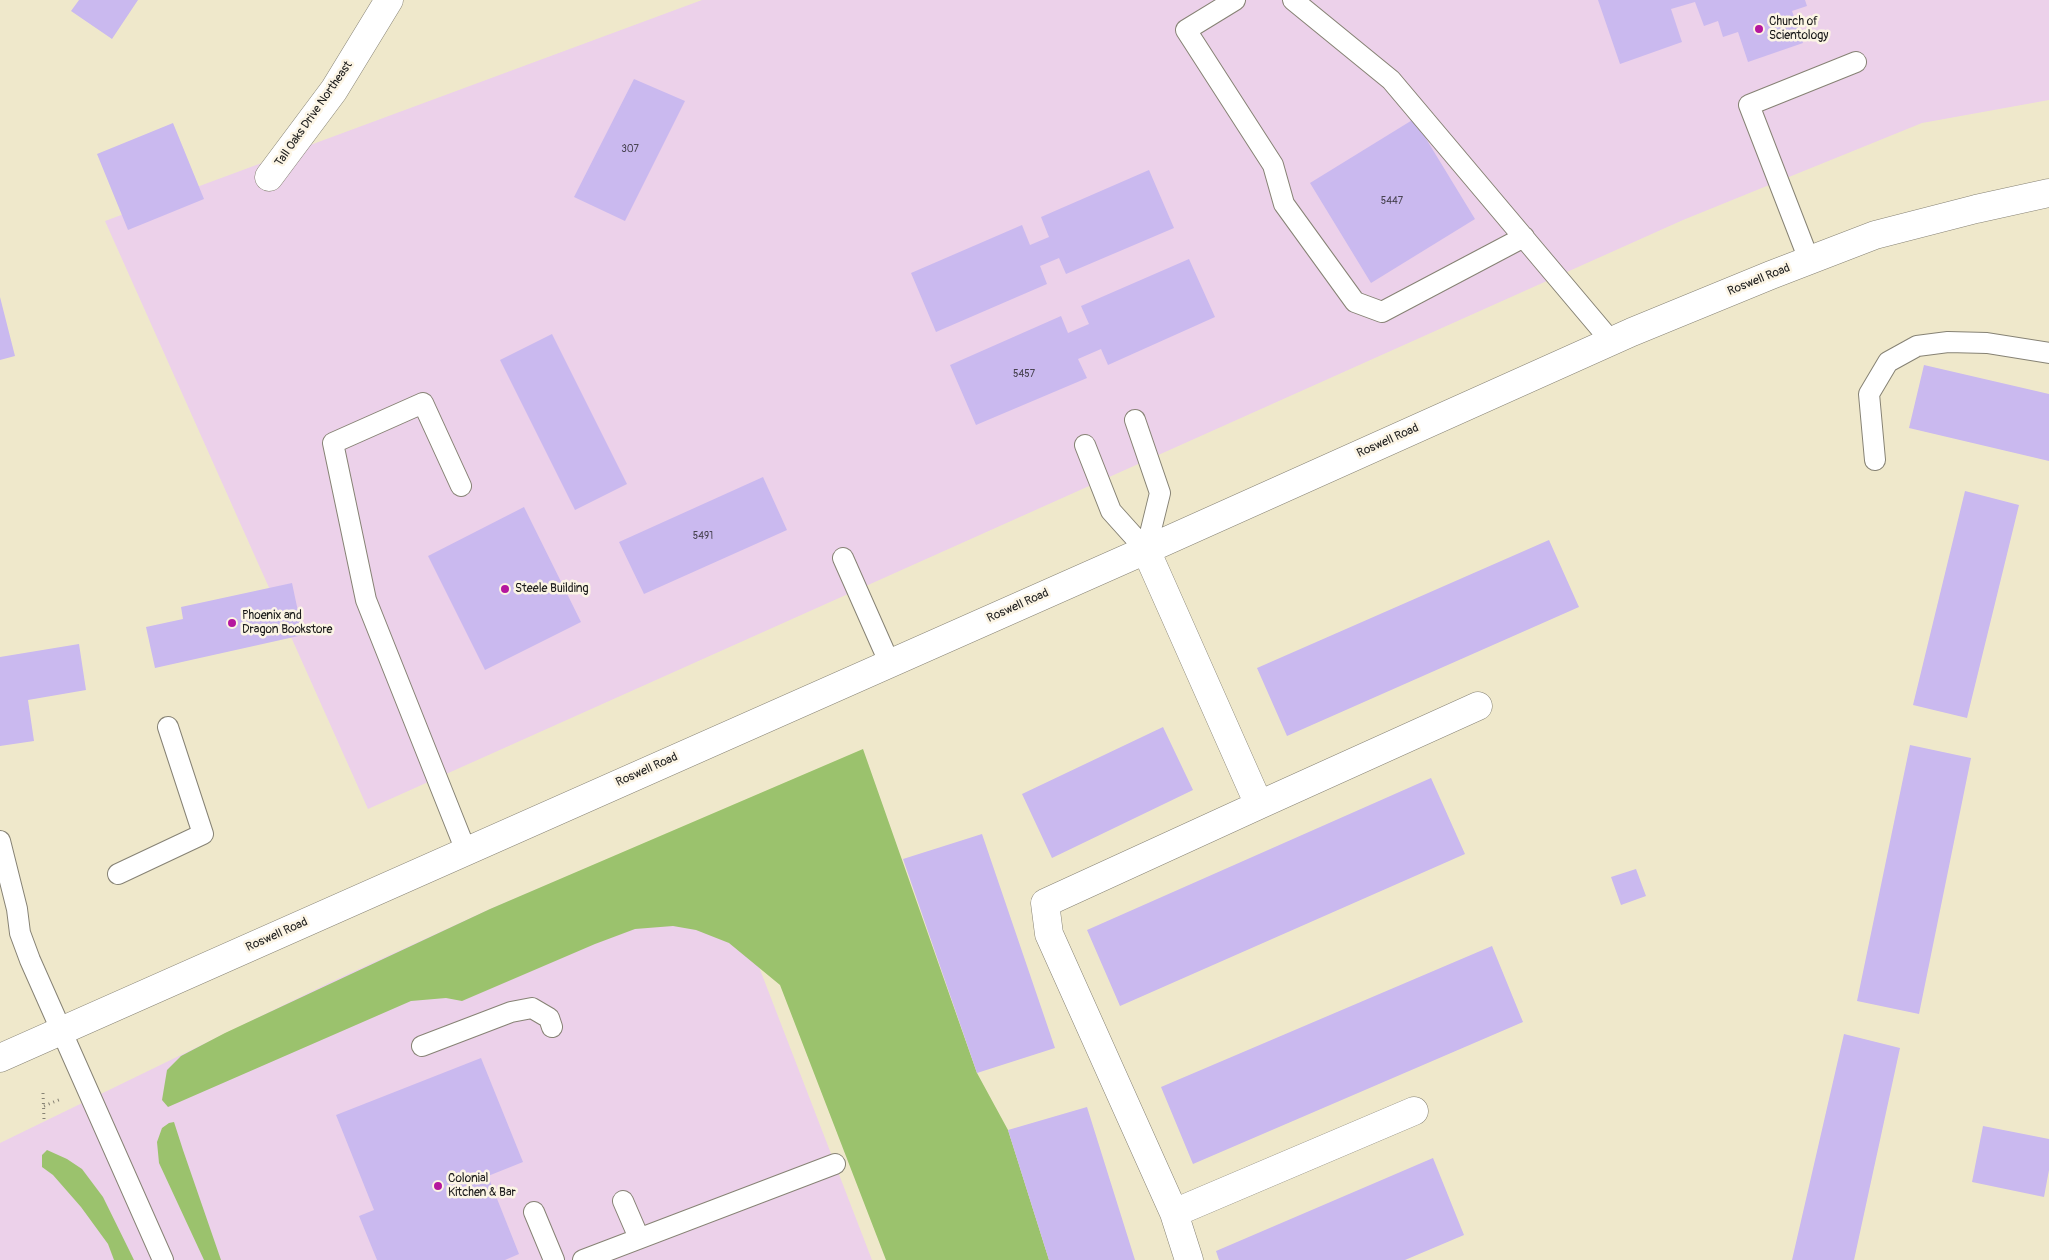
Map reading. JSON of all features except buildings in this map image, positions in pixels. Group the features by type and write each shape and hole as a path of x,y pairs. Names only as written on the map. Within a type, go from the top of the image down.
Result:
{"main road":[{"name":"Tall Oaks Drive Northeast","path":"269,177 334,90 389,0"},
{"name":"Roswell Road","path":"0,1058 889,662 1146,550 1611,341 1875,235 1976,209 2049,193"},
{"path":"1146,550 1259,805"},
{"path":"1189,1260 1174,1213 1049,934 1045,902 1478,706"},
{"path":"1174,1213 1414,1111"}],"lane":[{"path":"1235,0 1186,30 1273,165 1284,204 1355,302 1382,312 1524,237"},
{"path":"1293,0 1391,80 1611,341"},
{"path":"1809,260 1749,105 1856,62"},
{"path":"1875,460 1869,394 1888,362 1917,346 1948,342 1987,343 2049,353"},
{"path":"461,486 423,403 333,444 366,600 466,851"},
{"path":"1135,420 1160,493 1146,550"},
{"path":"1085,445 1111,511 1146,550"},
{"path":"843,558 889,662"},
{"path":"118,874 203,834 168,727"},
{"path":"0,841 17,909 20,933 60,1031 163,1260"},
{"path":"422,1046 511,1012 532,1008 548,1018 552,1027"},
{"path":"583,1260 835,1164"},
{"path":"623,1201 639,1238"},
{"path":"534,1212 554,1260"}],"path":[{"path":"43,1093 44,1119"},
{"path":"44,1106 64,1098"}],"shaded area":[{"path":"702,0 2049,0 2049,100 1922,123 1683,220 368,809 105,221"},
{"path":"702,819 872,1260 0,1260 0,1143 333,981 490,909"}],"green space":[{"path":"863,749 977,1073 1008,1130 1049,1260 886,1260 780,985 729,943 696,930 673,926 635,929 595,944 462,1001 446,998 411,1001 168,1107 162,1100 167,1070 181,1056 225,1033 490,909"},
{"path":"174,1122 221,1260 204,1260 159,1163 157,1142 162,1128"},
{"path":"47,1150 67,1159 82,1169 103,1197 134,1260 114,1260 108,1244 81,1207 53,1175 42,1167 42,1155"}],"place":[{"name":"Church of Scientology","path":"1759,29"},
{"name":"Steele Building","path":"505,589"},
{"name":"Phoenix and Dragon Bookstore","path":"232,623"},
{"name":"Colonial Kitchen & Bar","path":"438,1186"}]}
